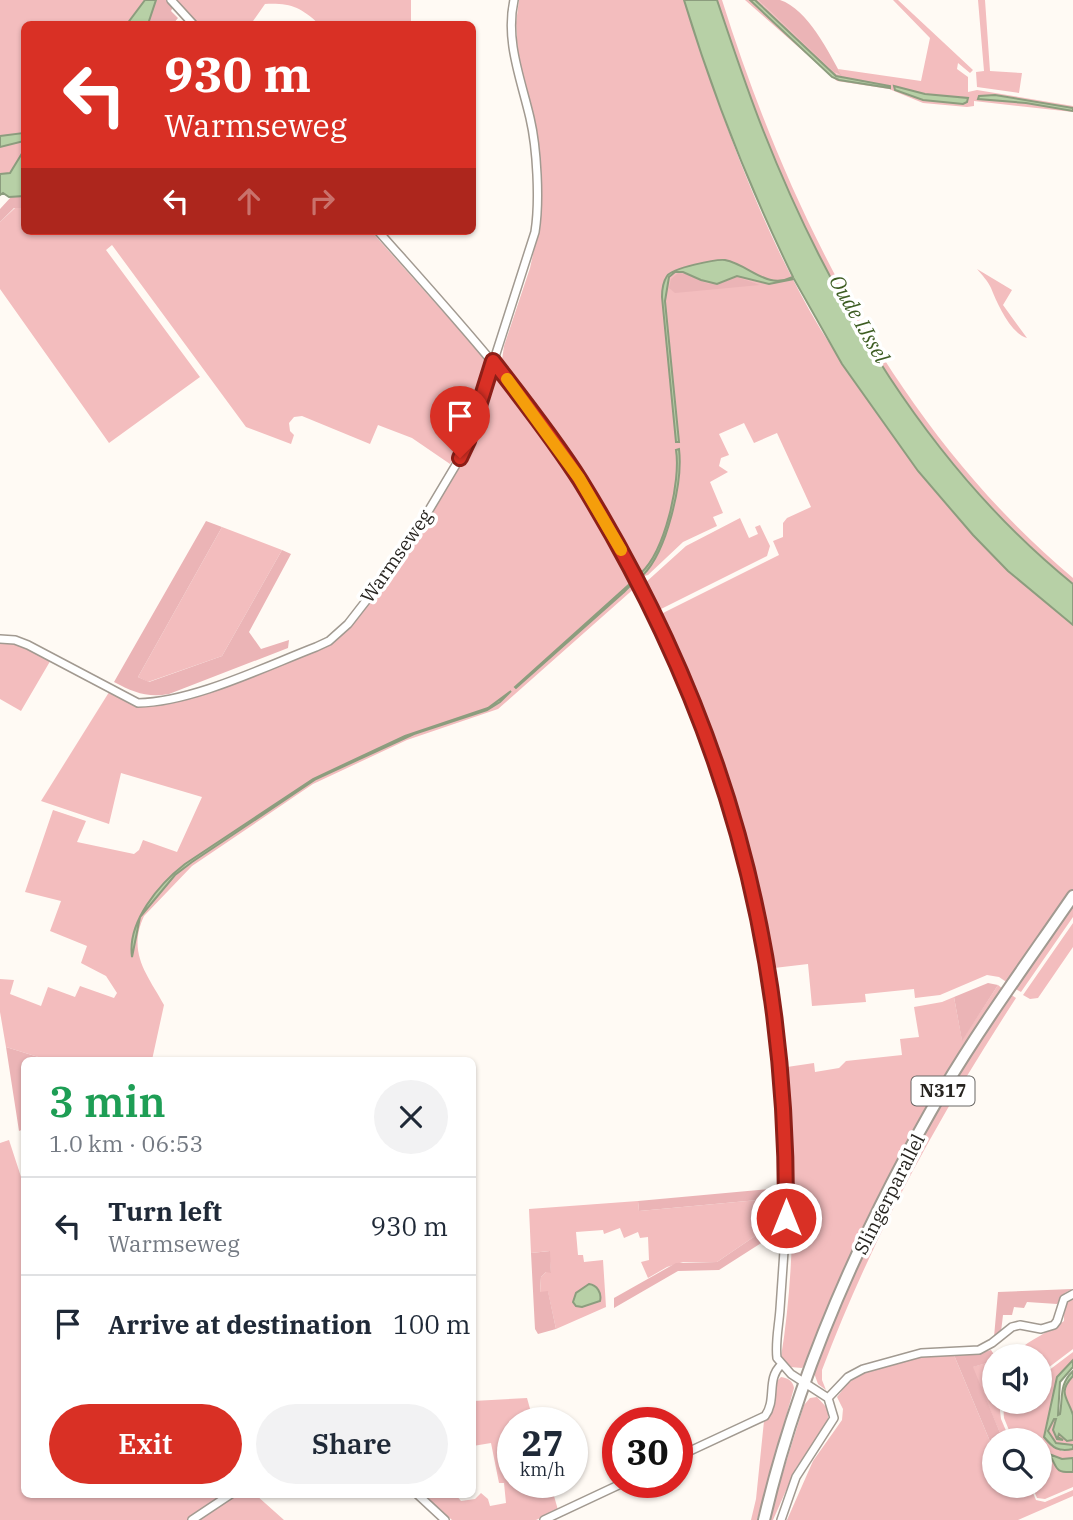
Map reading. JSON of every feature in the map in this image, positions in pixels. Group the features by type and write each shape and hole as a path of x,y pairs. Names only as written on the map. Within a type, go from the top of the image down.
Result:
{"main road":[{"name":"Slingerparallel","path":"764,1520 789,1427 858,1252 911,1148 959,1066 1073,896"}],"street":[{"path":"171,0 190,21"},
{"name":"Warmseweg","path":"0,639 15,640 28,645 138,703 156,703 192,694 329,641 348,624 404,552 468,441 522,276 537,220 531,118 518,73 511,24 514,0"},
{"path":"382,235 493,361 579,478 643,589 690,691 736,827 763,937 780,1055 786,1164 785,1231 776,1349 781,1365 828,1398 834,1418 796,1477 780,1520"},
{"path":"828,1398 848,1377 880,1362 921,1353 979,1350 1012,1327 1049,1327 1057,1321 1064,1299 1073,1294"},
{"path":"693,1450 765,1416 771,1405 772,1378 781,1365"},
{"path":"544,1520 602,1493"},
{"path":"192,1520 225,1498"},
{"path":"421,1498 445,1520"}],"shaded area":[{"path":"0,0 145,0 129,21 21,21 21,133 0,136"},
{"path":"145,0 156,0 149,21 129,21"},
{"path":"156,0 167,0 173,7 171,11 178,18 176,21 149,21"},
{"path":"174,0 411,0 411,21 315,21 295,7 265,4 253,21 193,21"},
{"path":"519,0 684,0 712,85 760,211 821,330 918,471 1008,571 1073,625 1073,889 1008,983 999,977 987,975 940,995 915,998 914,989 865,994 866,1002 812,1006 808,964 774,968 754,877 729,788 698,700 661,614 779,555 773,541 783,537 783,523 787,518 811,507 777,433 754,443 744,423 719,434 729,455 721,458 719,466 728,472 710,482 723,513 713,517 717,526 683,542 648,575 641,577 591,487 502,360 504,346 530,268 541,218 537,137 518,57 516,23"},
{"path":"684,0 717,0 757,114 790,194 853,318 889,377 930,434 974,488 1021,538 1073,584 1073,625 1008,571 918,471 842,364 794,279 769,284 737,276 717,284 683,272 675,272 669,277 665,301 679,442 676,442 662,297 667,276 671,273 685,267 725,260 774,281 793,277 733,140"},
{"path":"717,0 722,0 749,81 781,161 817,239 857,314 903,387 953,456 1010,520 1073,578 1073,584 1021,537 974,487 930,433 853,318 790,194 757,114"},
{"path":"745,0 758,0 837,74 841,75 838,69 921,81 930,38 893,0 898,0 973,70 970,73 958,63 957,69 968,77 968,92 977,90 1073,106 1073,112 974,101 974,106 967,107 923,103 889,89 837,81"},
{"path":"750,0 755,0 836,76 890,88 832,77"},
{"path":"758,0 780,0 800,12 817,33 842,76 834,72"},
{"path":"978,0 985,0 990,71 1022,73 1019,93 977,87 976,72 984,71"},
{"path":"894,86 925,94 968,98 963,104 923,100 895,90"},
{"path":"995,95 1073,108 1073,111 978,99 979,96"},
{"path":"21,133 21,142 0,147 0,136"},
{"path":"21,142 21,155 10,173 0,174 0,147"},
{"path":"21,155 21,196 9,197 3,193 0,195 0,174 10,173"},
{"path":"21,196 21,208 14,208 0,222 0,209 11,197"},
{"path":"15,208 21,208 21,235 375,235 487,361 479,400 468,429 450,464 412,438 378,425 370,444 302,416 294,417 289,423 290,431 294,435 291,444 246,427 112,245 106,250 200,377 109,443 0,289 0,222"},
{"path":"977,269 1012,290 1003,305 1027,338 1010,324 990,285"},
{"path":"678,273 715,284 737,277 760,285 675,293 669,288 671,279"},
{"path":"495,372 503,379 553,452 629,578 632,576 637,586 498,709 407,740 313,784 192,866 144,916 139,929 138,952 141,963 164,1005 153,1057 38,1057 6,1047 0,1012 0,979 14,980 10,994 41,1006 48,987 75,997 80,986 114,998 117,993 106,976 81,963 87,946 50,931 61,901 25,892 53,810 86,821 77,842 134,854 143,840 177,852 202,797 121,773 109,824 41,801 111,689 142,706 170,703 331,643 344,632 409,551 475,439"},
{"path":"679,449 680,463 672,515 659,550 643,575 641,573 650,563 664,533 676,479 676,450"},
{"path":"740,518 749,538 758,534 755,527 760,525 770,546 767,556 659,610 645,583 686,546"},
{"path":"206,521 222,527 138,677 149,682 222,656 282,550 291,554 249,632 261,649 289,640 288,648 169,694 140,693 114,682"},
{"path":"222,527 282,550 222,656 148,682 138,677"},
{"path":"632,582 624,592 515,687"},
{"path":"0,641 14,642 52,658 21,711 0,699"},
{"path":"511,691 487,710 414,734 316,779 175,875 140,917 155,893 185,864 313,779 405,736 488,708"},
{"path":"1073,903 1073,917 1021,992 1014,988"},
{"path":"140,917 132,957 135,931"},
{"path":"1073,923 1073,947 1038,998 1030,999 1023,995"},
{"path":"988,983 998,985 962,1041 954,997"},
{"path":"998,985 1003,989 897,1163 836,1286 805,1365 802,1368 790,1367 781,1357 792,1250 793,1212 787,1067 814,1063 815,1072 839,1068 846,1061 902,1055 900,1039 919,1037 914,1007 954,997 962,1040"},
{"path":"1010,994 1016,998 934,1133 863,1272 822,1370 826,1390 818,1384 814,1373 855,1273 926,1132"},
{"path":"6,1047 38,1057 21,1057 19,1131"},
{"path":"9,1140 21,1177 21,1498 222,1498 188,1520 0,1520 0,1143"},
{"path":"780,1188 780,1231 719,1270 678,1271 614,1308 614,1298 676,1263 717,1262 767,1228 758,1200 639,1211 638,1201"},
{"path":"758,1200 767,1228 717,1262 683,1262 667,1267 648,1278 641,1262 649,1260 648,1237 640,1238 638,1232 624,1238 620,1228 604,1234 603,1230 576,1232 578,1255 583,1255 584,1262 603,1260 606,1307 556,1329 548,1292 540,1293 541,1277 546,1272 551,1272 549,1251 531,1253 529,1209 638,1201 639,1211"},
{"path":"550,1251 551,1273 546,1272 541,1277 540,1292 548,1291 556,1329 538,1334 535,1329 531,1253"},
{"path":"589,1284 598,1290 600,1301 582,1307 576,1306 573,1302 576,1293"},
{"path":"1072,1289 1065,1293 1057,1304 1027,1302 1024,1308 1014,1307 1012,1315 1003,1315 1001,1332 994,1337 998,1292"},
{"path":"1073,1296 1073,1349 1052,1365 1052,1344 1028,1344 1064,1321 1068,1301"},
{"path":"1073,1352 1073,1360 1057,1377 1052,1400 1052,1368"},
{"path":"982,1353 982,1364 973,1367 982,1389 982,1414 992,1414 998,1428 984,1428 954,1355"},
{"path":"954,1355 984,1428 982,1428 982,1498 1035,1498 1045,1502 1073,1490 1073,1496 1018,1520 787,1520 813,1461 842,1420 843,1409 837,1397 848,1384 862,1373 887,1363"},
{"path":"1073,1360 1073,1367 1060,1382 1058,1415 1064,1386 1073,1371 1065,1391 1073,1415 1073,1440 1067,1441 1059,1434 1058,1437 1063,1440 1057,1439 1053,1430 1056,1419 1050,1428 1046,1428 1049,1414 1052,1414 1057,1377"},
{"path":"982,1364 982,1391 972,1367"},
{"path":"1073,1376 1073,1416 1065,1390"},
{"path":"781,1377 790,1380 794,1388 757,1520 751,1520 756,1499 764,1421 773,1411 777,1381"},
{"path":"817,1397 828,1409 828,1423 796,1468 773,1520 768,1520 804,1405 810,1398"},
{"path":"527,1398 530,1407 497,1407 497,1473 491,1443 476,1446 476,1401"},
{"path":"992,1414 1000,1414 1005,1428 998,1428"},
{"path":"1004,1414 1049,1414 1046,1428 1008,1428"},
{"path":"1054,1419 1057,1420 1058,1437 1059,1434 1067,1441 1073,1440 1073,1445 1056,1443 1052,1437 1052,1428 1050,1428"},
{"path":"1052,1437 1056,1443 1073,1445 1073,1449 1063,1450 1053,1446"},
{"path":"1052,1443 1062,1451 1073,1449 1073,1458 1062,1459 1052,1455"},
{"path":"1052,1455 1062,1459 1073,1458 1073,1472 1059,1470"},
{"path":"1052,1458 1058,1469 1073,1472 1073,1487 1052,1496"},
{"path":"481,1493 488,1499 490,1506 506,1503 506,1498 555,1498 558,1510 536,1520 452,1520 426,1498 458,1498 461,1501 475,1499"},
{"path":"229,1498 259,1498 284,1520 198,1520"}],"slow traffic":[{"path":"507,379 579,478 621,550"}],"route":[{"path":"460,458 493,361 579,478 643,589 690,691 736,827 763,937 776,1016 785,1114 786,1218"}],"water label":[{"name":"Oude IJssel","path":"859,319"}]}
